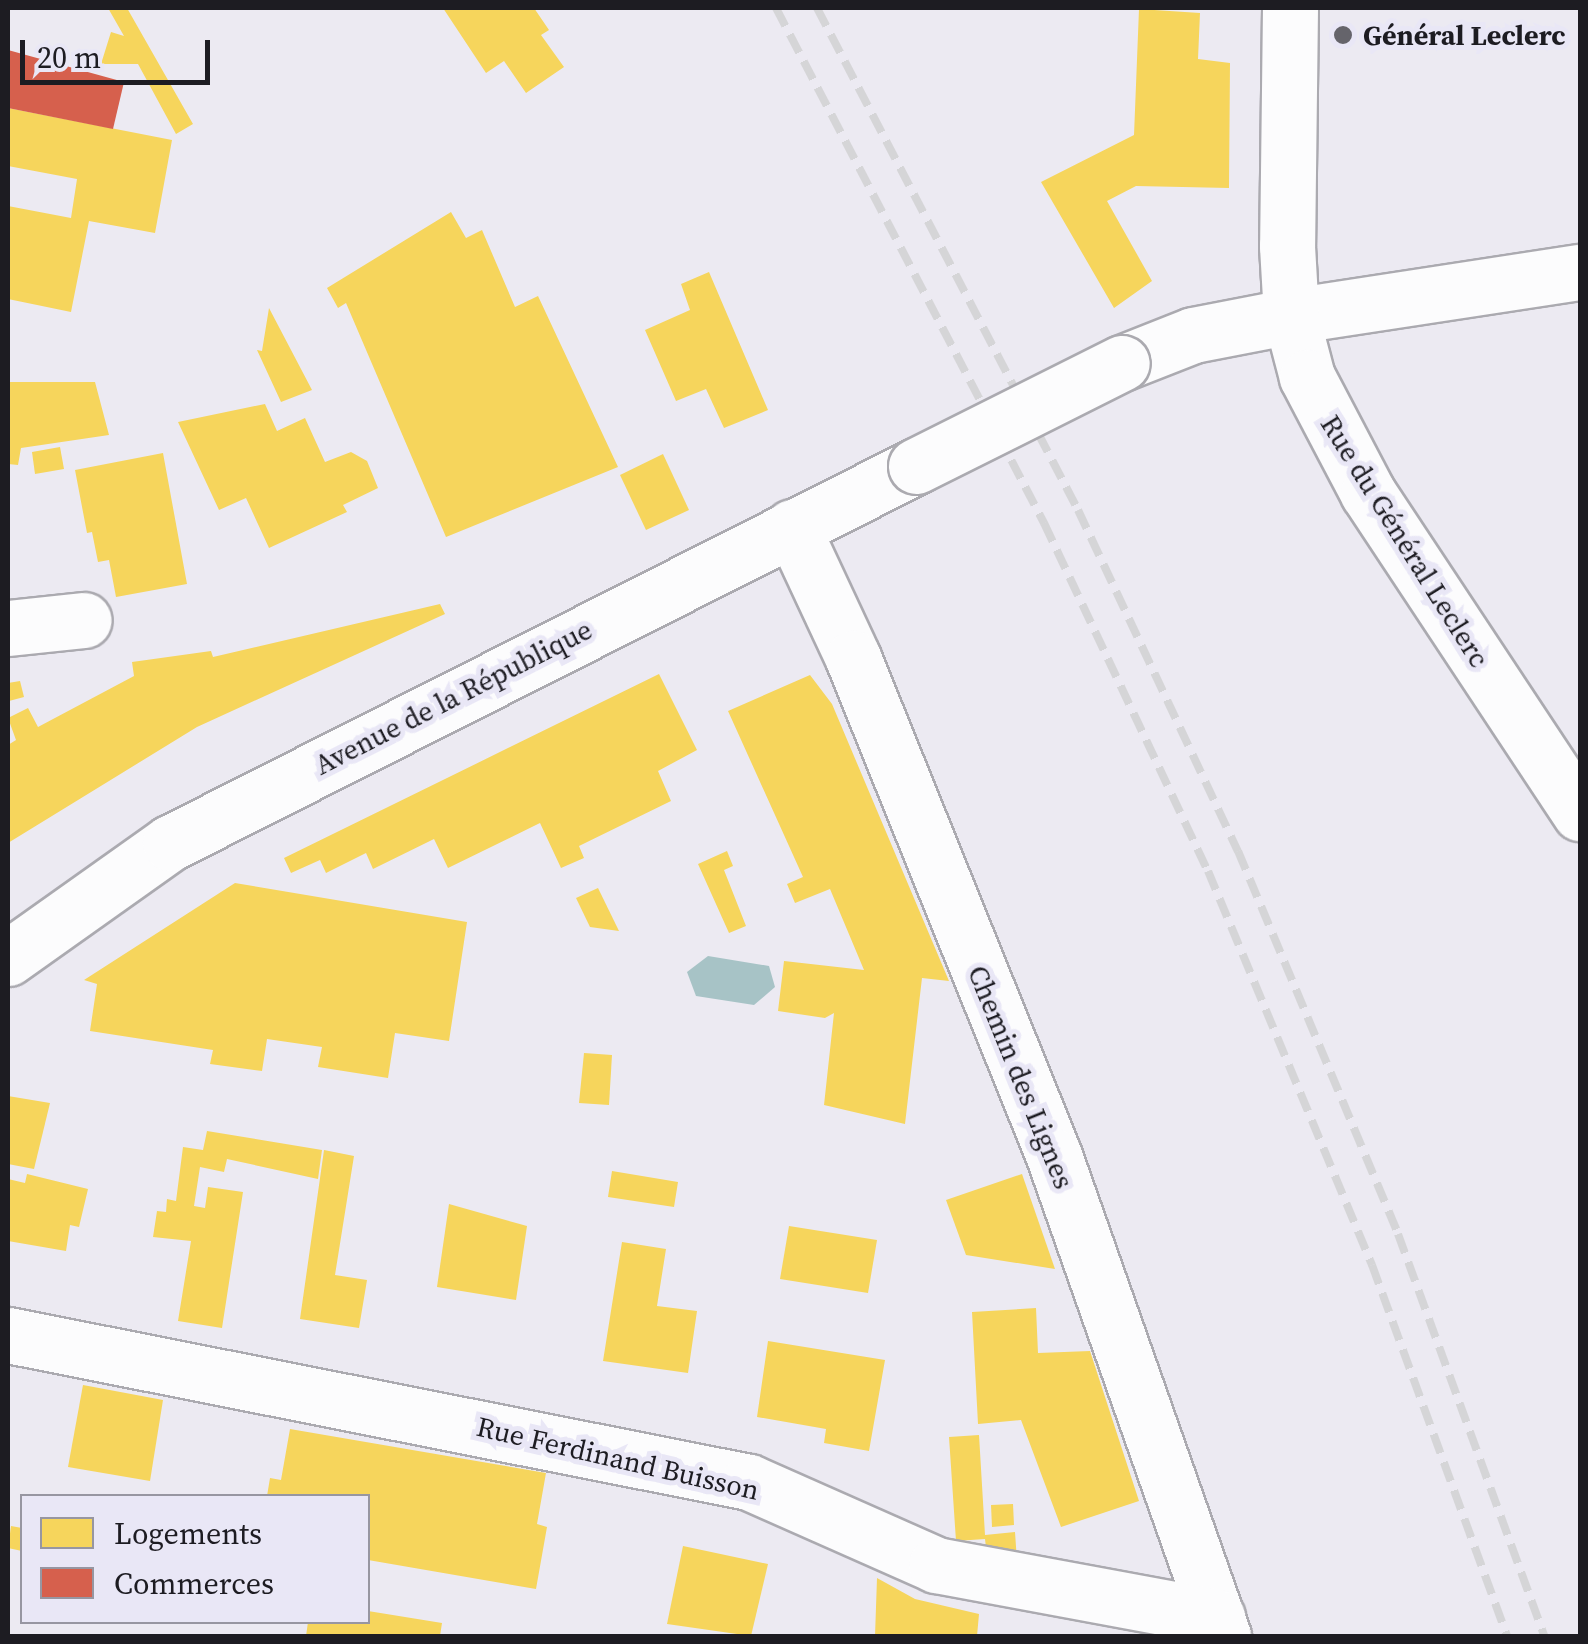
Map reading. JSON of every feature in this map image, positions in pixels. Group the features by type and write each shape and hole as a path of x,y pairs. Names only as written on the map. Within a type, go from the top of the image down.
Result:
{"street":[{"name":"Rue du Général Leclerc","path":"1290,8 1291,316 1331,430 1580,813"},
{"name":"Avenue de la République","path":"8,958 170,843 1122,364 1193,335 1291,316 1580,272"},
{"name":"Chemin des Lignes","path":"792,527 853,658 1054,1156 1220,1627"},
{"path":"8,628 84,620"},
{"name":"Rue Ferdinand Buisson","path":"8,1335 749,1482 936,1565 1220,1627"}],"water":[{"path":"708,956 769,966 775,987 754,1005 696,996 687,972"}],"building: Logements":[{"path":"108,8 127,8 193,124 176,134 138,64 101,64 111,32 124,36"},
{"path":"443,8 534,8 549,30 541,35 564,67 526,93 504,61 486,73"},
{"path":"1139,9 1200,13 1198,59 1230,63 1229,188 1136,186 1107,201 1152,281 1114,308 1041,182 1134,135"},
{"path":"8,108 172,140 155,233 89,221 71,312 8,299 8,206 71,218 77,179 8,166"},
{"path":"451,212 466,238 482,230 515,307 538,296 618,467 446,537 346,303 338,308 327,288"},
{"path":"709,272 768,410 724,428 706,389 676,401 645,330 690,310 681,284"},
{"path":"269,308 312,390 281,402 257,350 262,351"},
{"path":"8,382 95,382 109,435 21,448 18,465 8,464"},
{"path":"265,404 277,431 305,418 325,462 351,452 367,461 378,488 343,505 347,512 269,548 246,498 219,510 178,422"},
{"path":"60,447 64,469 35,474 32,452"},
{"path":"163,453 187,584 116,597 109,560 98,562 92,532 87,533 75,470"},
{"path":"663,454 689,510 646,530 620,475"},
{"path":"440,604 445,614 197,727 8,843 8,745 16,740 8,718 28,708 38,727 134,676 132,662 211,651 213,657"},
{"path":"659,674 697,750 658,771 671,801 579,846 584,858 561,868 540,823 448,868 434,839 373,869 366,853 326,873 320,860 291,873 284,858"},
{"path":"810,675 832,704 949,981 922,978 905,1124 824,1105 834,1013 825,1018 778,1011 784,961 864,970 830,889 795,903 787,884 803,877 728,711"},
{"path":"20,681 24,697 9,701 8,683"},
{"path":"727,851 733,866 724,870 746,926 729,933 698,864"},
{"path":"235,883 467,922 449,1041 395,1033 388,1078 318,1067 322,1047 267,1039 262,1071 210,1064 213,1050 90,1031 97,984 84,980"},
{"path":"598,888 619,931 590,927 576,898"},
{"path":"584,1053 612,1055 609,1105 579,1103"},
{"path":"8,1096 50,1103 34,1169 8,1164"},
{"path":"207,1131 322,1150 318,1179 227,1159 224,1172 200,1167 194,1206 205,1208 208,1187 243,1192 222,1328 178,1321 191,1241 153,1237 157,1211 166,1212 167,1199 176,1201 183,1147 203,1150"},
{"path":"324,1150 354,1156 335,1275 367,1280 359,1328 300,1319"},
{"path":"612,1171 678,1182 674,1207 608,1197"},
{"path":"27,1174 88,1189 79,1227 70,1225 66,1251 8,1241 8,1179 25,1183"},
{"path":"1022,1174 1055,1269 966,1255 946,1200"},
{"path":"449,1204 527,1226 516,1300 437,1287"},
{"path":"789,1226 877,1240 868,1293 780,1279"},
{"path":"622,1242 666,1249 657,1306 697,1311 688,1373 603,1361"},
{"path":"1036,1308 1038,1353 1090,1351 1139,1501 1061,1527 1021,1420 978,1424 972,1312"},
{"path":"768,1341 885,1360 869,1451 824,1443 826,1429 757,1417"},
{"path":"83,1385 163,1400 150,1481 68,1467"},
{"path":"290,1429 546,1473 537,1524 547,1527 536,1589 370,1560 370,1494 267,1494 270,1478 281,1480"},
{"path":"979,1435 985,1535 1015,1532 1017,1561 987,1556 985,1539 956,1541 949,1437"},
{"path":"1013,1504 1014,1525 992,1527 991,1505"},
{"path":"11,1526 20,1528 20,1551 8,1548"},
{"path":"683,1546 768,1564 751,1636 667,1624"},
{"path":"877,1578 915,1599 979,1614 977,1636 875,1636"},
{"path":"370,1611 442,1623 440,1636 306,1636 308,1624 370,1624"}],"building: Commerces":[{"path":"8,50 124,82 113,129 8,108"}],"railway":[{"path":"776,8 1044,523 1208,871 1372,1265 1507,1636"},
{"path":"817,8 1078,510 1238,851 1398,1234 1544,1636"}],"place":[{"name":"Général Leclerc","path":"1343,35"}]}
